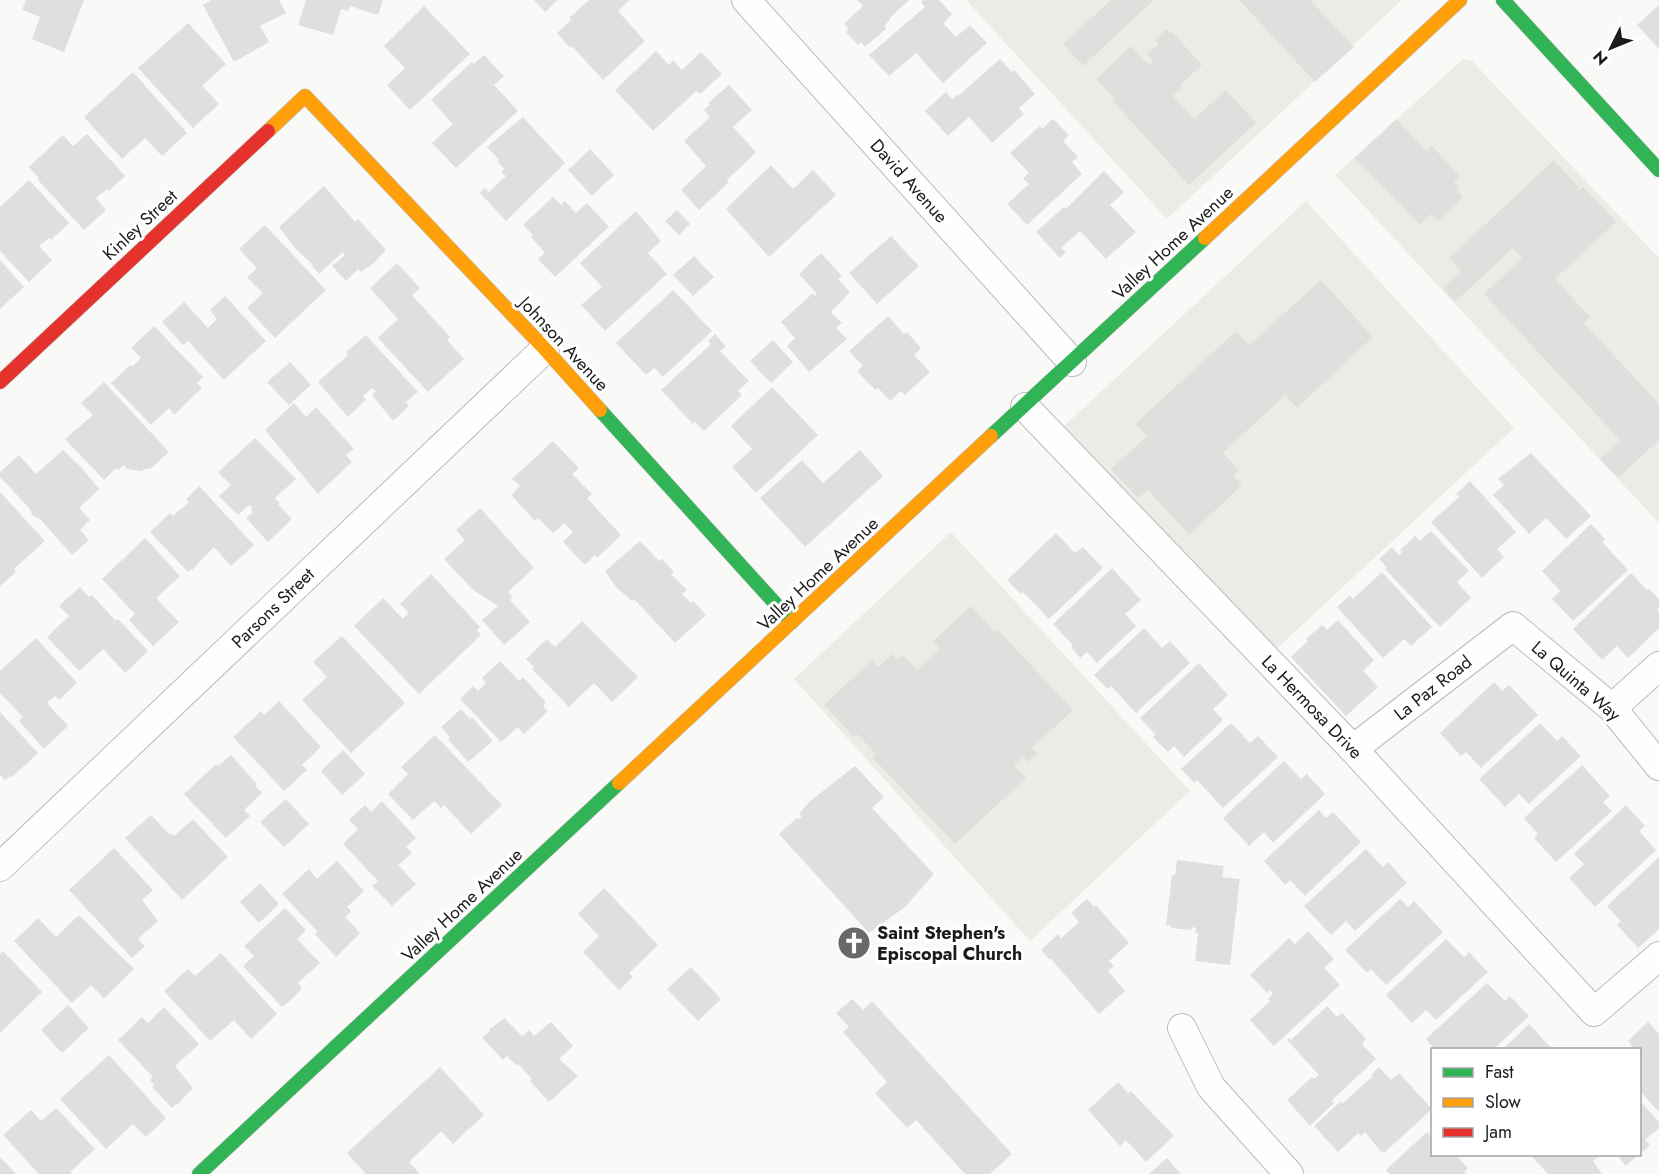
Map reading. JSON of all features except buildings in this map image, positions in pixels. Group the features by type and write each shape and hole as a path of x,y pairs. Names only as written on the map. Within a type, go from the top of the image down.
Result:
{"street":[{"name":"David Avenue","path":"746,0 1072,362"},
{"name":"Valley Home Avenue","path":"199,1174 1460,0"},
{"path":"1503,0 1659,170"},
{"name":"Johnson Avenue","path":"304,96 545,349 792,622"},
{"name":"Kinley Street","path":"0,381 304,96"},
{"name":"Parsons Street","path":"0,867 545,349"},
{"name":"La Hermosa Drive","path":"1025,407 1353,749 1594,1012 1659,956"},
{"name":"La Paz Road","path":"1353,749 1513,626"},
{"name":"La Quinta Way","path":"1513,626 1612,708 1659,766"},
{"path":"1612,708 1659,666"},
{"path":"1182,1028 1211,1087 1289,1174"}],"shaded area":[{"path":"966,0 1402,0 1167,219"},
{"path":"1463,59 1472,61 1659,258 1659,523 1335,175"},
{"path":"1306,201 1514,428 1272,653 1063,427"},
{"path":"951,532 1190,791 1030,941 794,679"}],"traffic: fast":[{"path":"1503,0 1659,170"},
{"path":"991,436 1205,238"},
{"path":"600,410 792,622"},
{"path":"199,1174 619,783"}],"traffic: slow":[{"path":"1205,238 1460,0"},
{"path":"268,131 305,96 600,410"},
{"path":"619,783 991,436"}],"traffic: jam":[{"path":"0,382 268,131"}],"place":[{"name":"Saint Stephen's Episcopal Church","path":"854,943"}]}
